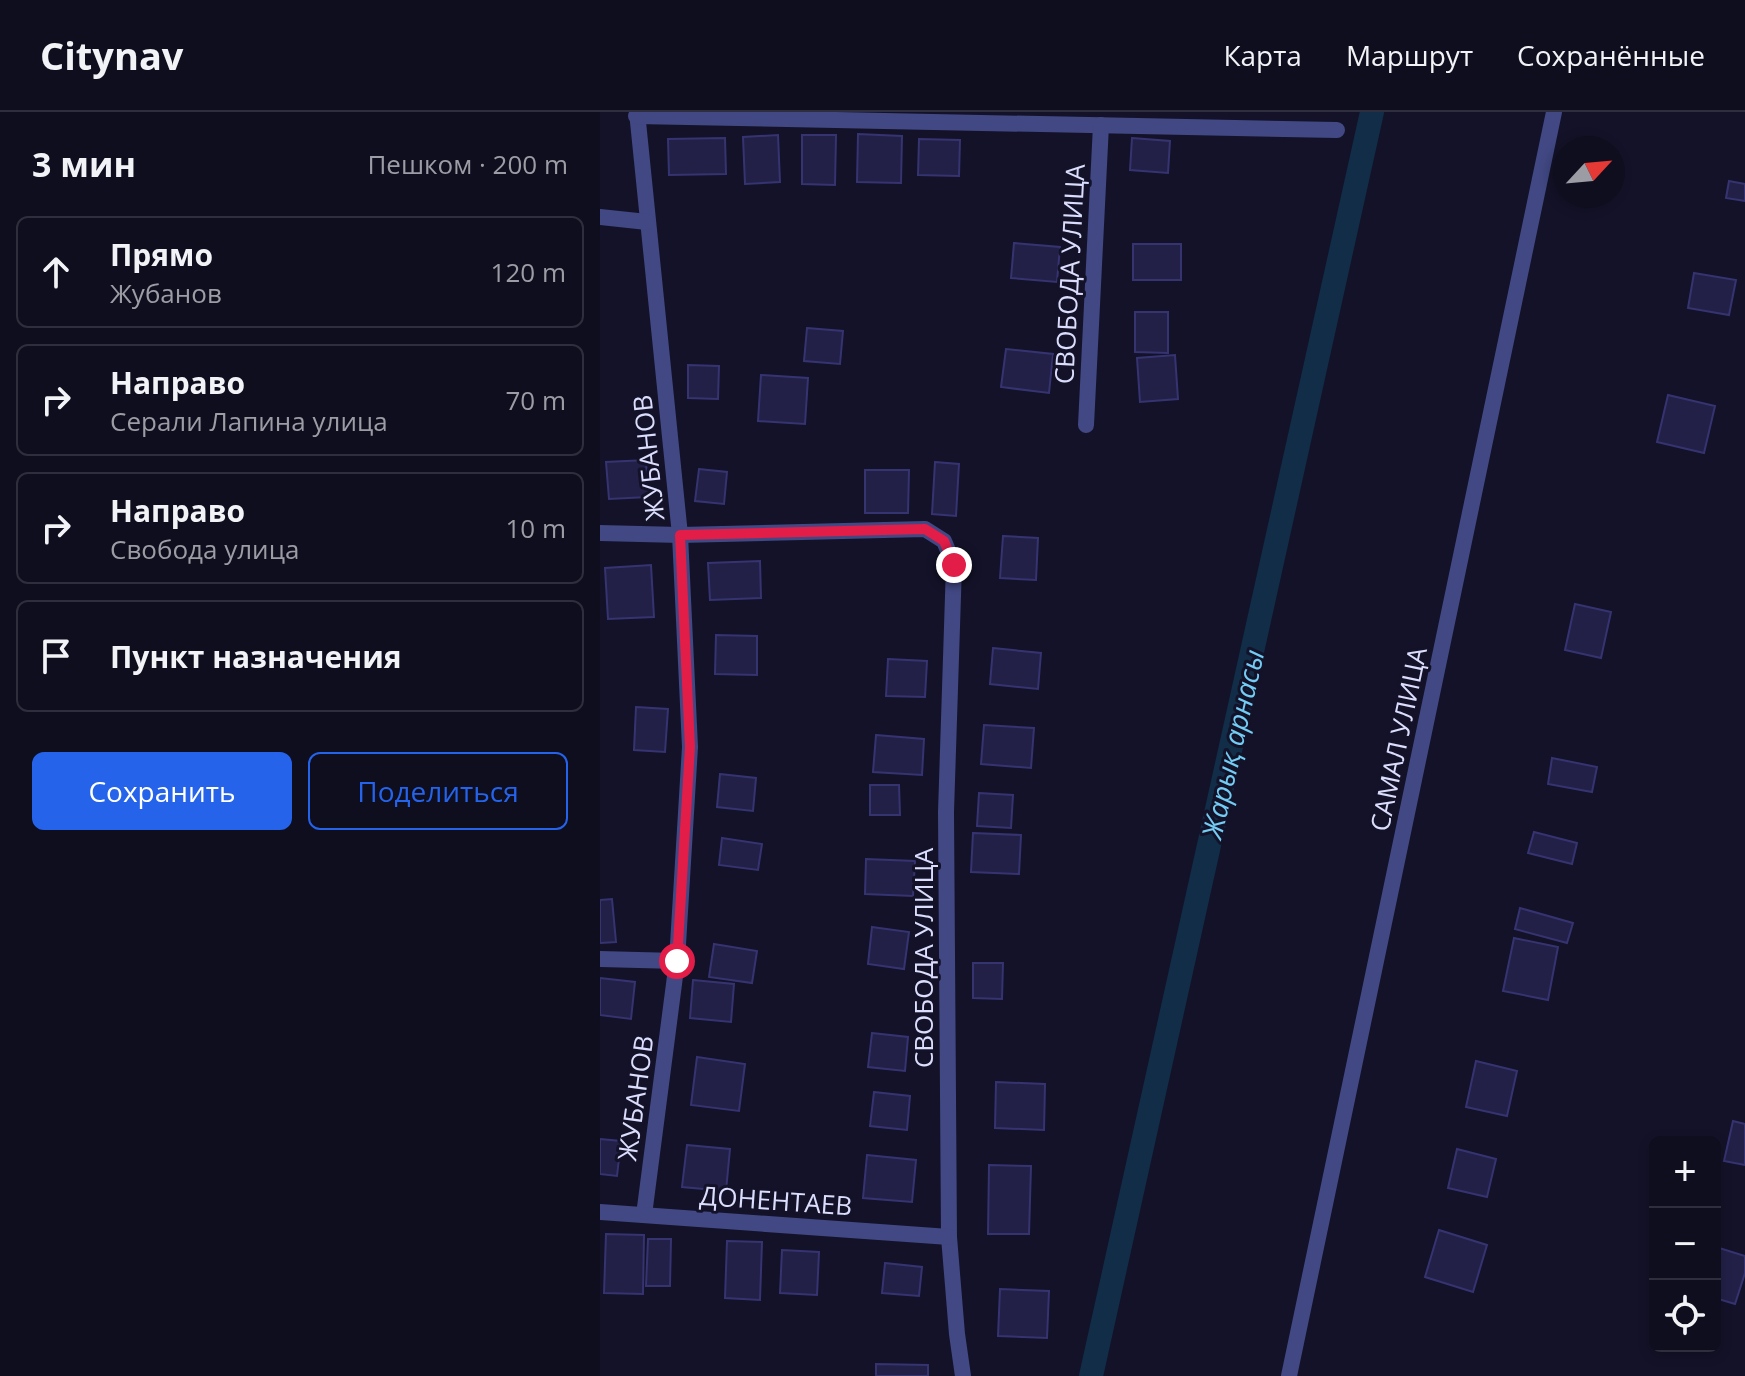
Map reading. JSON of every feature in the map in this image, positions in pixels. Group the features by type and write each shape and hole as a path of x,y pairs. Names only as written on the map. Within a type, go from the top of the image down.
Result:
{"street":[{"name":"САМАЛ УЛИЦА","path":"1289,1376 1554,112"},
{"path":"636,114 1337,130"},
{"name":"ЖУБАНОВ","path":"636,114 680,535 690,747 677,961 644,1215"},
{"name":"СВОБОДА УЛИЦА","path":"1086,425 1101,125"},
{"path":"600,217 647,222"},
{"name":"СВОБОДА УЛИЦА","path":"680,535 925,529 944,541 954,565 946,812 949,1237 963,1376"},
{"path":"600,533 680,535"},
{"path":"600,959 677,961"},
{"name":"ДОНЕНТАЕВ","path":"600,1212 949,1237"}],"building":[{"path":"858,134 902,136 901,183 857,182"},
{"path":"778,135 780,182 745,184 743,137"},
{"path":"802,135 836,135 835,185 802,184"},
{"path":"725,138 726,174 669,175 668,139"},
{"path":"1132,138 1170,141 1168,173 1130,170"},
{"path":"919,139 960,140 959,176 918,175"},
{"path":"1729,181 1745,184 1745,201 1726,198"},
{"path":"1014,243 1060,247 1057,282 1011,278"},
{"path":"1133,244 1181,244 1181,280 1133,280"},
{"path":"1694,273 1736,280 1729,315 1688,308"},
{"path":"1135,312 1168,312 1168,353 1135,352"},
{"path":"807,328 843,331 840,364 804,361"},
{"path":"1006,349 1053,354 1049,393 1001,387"},
{"path":"1175,355 1178,399 1140,402 1137,358"},
{"path":"688,365 719,366 718,399 688,398"},
{"path":"761,375 808,378 805,424 758,421"},
{"path":"1668,395 1715,406 1704,453 1657,442"},
{"path":"646,460 648,497 609,499 606,462"},
{"path":"935,462 959,464 956,516 932,514"},
{"path":"699,469 727,472 724,504 695,501"},
{"path":"865,470 909,470 908,513 865,513"},
{"path":"1003,536 1038,538 1036,580 1000,578"},
{"path":"760,561 761,598 710,600 708,563"},
{"path":"651,565 654,617 608,619 605,568"},
{"path":"1575,604 1611,612 1601,658 1565,650"},
{"path":"716,635 757,636 757,675 715,674"},
{"path":"993,648 1041,653 1038,689 990,684"},
{"path":"888,659 927,661 925,697 886,696"},
{"path":"636,707 668,709 665,752 634,750"},
{"path":"984,725 1034,728 1031,768 981,764"},
{"path":"876,735 924,739 922,775 873,772"},
{"path":"1552,758 1597,767 1592,792 1548,784"},
{"path":"720,774 756,778 753,811 717,807"},
{"path":"870,785 899,785 900,815 870,815"},
{"path":"979,793 1013,795 1011,828 977,826"},
{"path":"1534,832 1577,843 1572,864 1528,853"},
{"path":"973,833 1021,835 1019,874 971,872"},
{"path":"722,838 762,844 758,870 719,865"},
{"path":"866,859 915,861 913,896 865,894"},
{"path":"612,899 616,942 600,943 600,900"},
{"path":"1520,908 1573,923 1567,943 1515,929"},
{"path":"872,927 909,932 904,969 868,964"},
{"path":"1514,938 1558,947 1548,1000 1503,991"},
{"path":"714,944 757,951 752,983 709,977"},
{"path":"973,963 1003,963 1002,999 973,998"},
{"path":"600,978 635,982 631,1019 600,1015"},
{"path":"693,980 734,984 731,1022 690,1018"},
{"path":"872,1033 908,1037 905,1071 868,1067"},
{"path":"697,1057 745,1064 739,1111 691,1105"},
{"path":"1476,1061 1517,1071 1507,1116 1466,1107"},
{"path":"996,1082 1045,1084 1044,1130 995,1128"},
{"path":"874,1092 910,1096 907,1130 870,1126"},
{"path":"1733,1121 1745,1124 1745,1165 1724,1161"},
{"path":"600,1139 621,1141 617,1176 600,1174"},
{"path":"687,1145 730,1149 726,1191 682,1187"},
{"path":"1457,1149 1496,1159 1487,1197 1448,1188"},
{"path":"867,1155 916,1160 912,1202 863,1198"},
{"path":"989,1165 1031,1166 1029,1234 988,1234"},
{"path":"1439,1230 1487,1245 1473,1292 1425,1277"},
{"path":"606,1234 644,1235 643,1294 604,1293"},
{"path":"648,1239 671,1239 670,1286 646,1286"},
{"path":"727,1241 762,1242 760,1300 725,1298"},
{"path":"1721,1249 1745,1256 1745,1273 1735,1304 1721,1300"},
{"path":"782,1250 819,1252 817,1295 780,1293"},
{"path":"885,1263 922,1267 919,1296 882,1293"},
{"path":"1000,1289 1049,1291 1047,1338 998,1336"},
{"path":"876,1364 928,1365 928,1376 876,1376"}],"waterway":[{"name":"Жарық арнасы","path":"1091,1376 1372,112"}],"route":[{"path":"677,961 690,747 680,535 925,529 944,541 954,565"}]}
